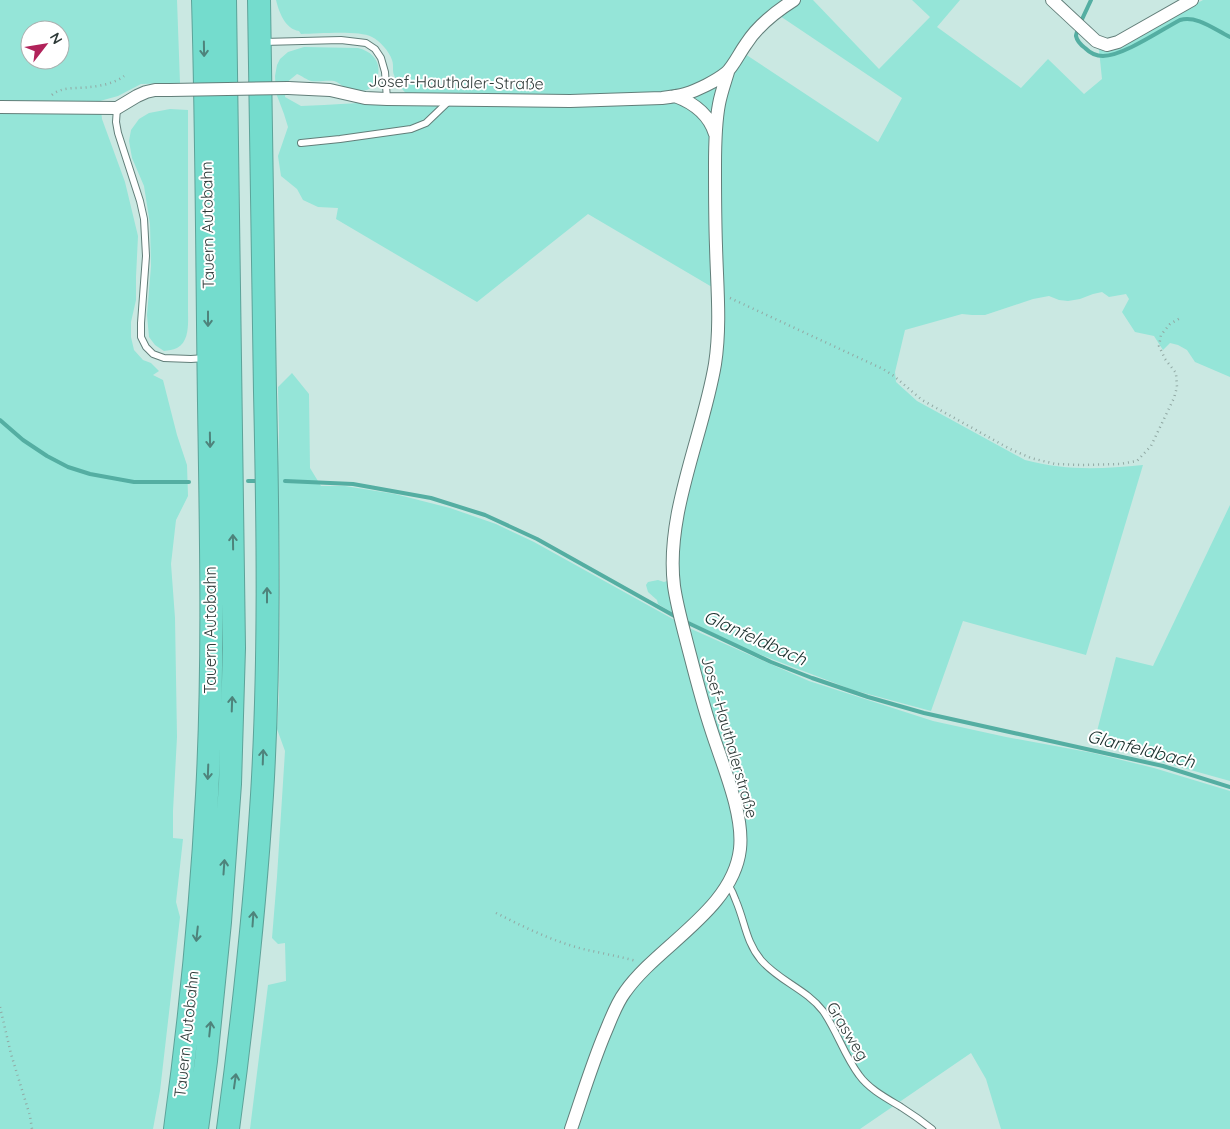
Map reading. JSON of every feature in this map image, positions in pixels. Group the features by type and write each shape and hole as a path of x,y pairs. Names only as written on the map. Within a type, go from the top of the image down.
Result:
{"highway":[{"path":"197,1129 206,1062 220,922 230,784 234,648 217,129 203,0"},
{"path":"217,129 226,0"},
{"path":"228,1129 252,933 262,794 267,656 267,478 259,0"},
{"name":"Tauern Autobahn","path":"175,1129 197,936 207,793 211,661 208,358 217,129"}],"street":[{"name":"Josef-Hauthaler-Straße","path":"117,108 137,96 155,90 288,88 330,90 365,98 450,100 570,101 675,96 704,86 728,72 750,37 761,25 794,0"},
{"path":"1052,0 1096,41 1107,45 1118,42 1192,0"},
{"name":"Josef-Hauthalerstraße","path":"571,1129 599,1049 624,993 648,965 703,916 728,882 738,858 741,836 739,823 731,789 705,709 684,631 673,573 674,538 683,491 707,402 718,330 715,136 719,105 728,72"},
{"path":"675,96 684,99 698,108 708,118 715,136"},
{"path":"0,107 117,108"}],"lane":[{"path":"260,42 341,40 366,43 375,49 381,58 385,72 387,99"},
{"path":"301,143 411,129 426,123 450,100"},
{"path":"117,108 116,122 118,132 144,219 146,256 141,323 142,337 146,347 153,354 164,358 208,358"},
{"name":"Grasweg","path":"728,882 737,902 747,935 761,960 780,978 805,994 822,1011 859,1076 865,1082 932,1129"}],"path":[{"path":"44,107 54,93 64,89 102,85 119,80 124,76"},
{"path":"718,293 883,369 922,400 1010,449 1031,458 1054,464 1082,465 1137,462 1150,446 1174,398 1177,387 1176,373 1158,346 1161,335 1170,324 1182,317"},
{"path":"496,913 531,930 581,948 648,965"},
{"path":"0,1007 32,1129"}],"green space":[{"path":"0,0 177,0 180,83 141,84 118,96 100,101 102,119 125,182 138,236 136,300 131,322 131,337 134,350 143,360 151,363 159,371 153,375 163,380 187,465 188,496 176,520 171,564 175,618 177,737 173,838 183,839 176,902 180,917 160,1091 153,1129 0,1129"},
{"path":"276,0 813,0 879,69 930,17 912,0 960,0 937,27 1021,88 1048,59 1084,94 1102,79 1099,50 1055,0 1104,46 1139,35 1203,0 1230,0 1230,377 1195,362 1187,350 1178,345 1170,343 1163,350 1154,336 1135,332 1122,312 1129,299 1126,294 1109,297 1102,292 1068,301 1049,296 1033,299 985,315 962,314 905,330 895,372 896,382 917,401 1025,460 1040,464 1084,468 1143,465 1086,655 963,621 931,711 853,690 748,650 676,615 658,604 657,600 648,592 646,585 648,582 658,580 667,581 668,545 711,356 712,287 588,214 477,302 336,219 338,208 318,207 303,200 297,189 281,176 278,156 288,127 276,93 275,76 280,59 288,52 304,47 358,48 373,56 378,65 378,76 373,86 365,91 349,89 334,81 311,81 297,74 286,83 285,97 301,106 358,103 381,105 419,104 398,84 393,73 391,57 375,39 357,34 301,34 286,23","holes":["780,16 902,98 878,142 745,54 768,25"]},
{"path":"170,109 188,110 188,320 186,336 181,345 175,349 164,351 155,345 149,337 147,315 151,266 150,224 144,186 132,158 129,141 131,130 139,119 149,113"},
{"path":"292,373 309,394 310,468 321,486 345,486 395,494 450,508 496,524 534,542 689,628 809,681 933,721 1093,753 1154,768 1230,791 1230,1129 1001,1129 986,1079 971,1053 860,1129 250,1129 268,985 286,981 285,943 278,944 272,938 285,751 277,729 280,573 277,501 278,387"},
{"path":"1230,505 1230,781 1094,743 1116,657 1153,666"}],"waterway":[{"path":"1091,0 1076,36 1082,46 1091,53 1098,55 1111,55 1121,52 1180,20 1186,19 1199,21 1230,37"},
{"name":"Glanfeldbach","path":"0,420 23,440 68,467 90,474 134,482 189,482"},
{"name":"Glanfeldbach","path":"248,481 255,481"},
{"name":"Glanfeldbach","path":"285,481 353,484 431,498 485,515 537,539 678,618"},
{"name":"Glanfeldbach","path":"684,621 771,662 868,697 924,713 1163,766 1230,787"}]}
